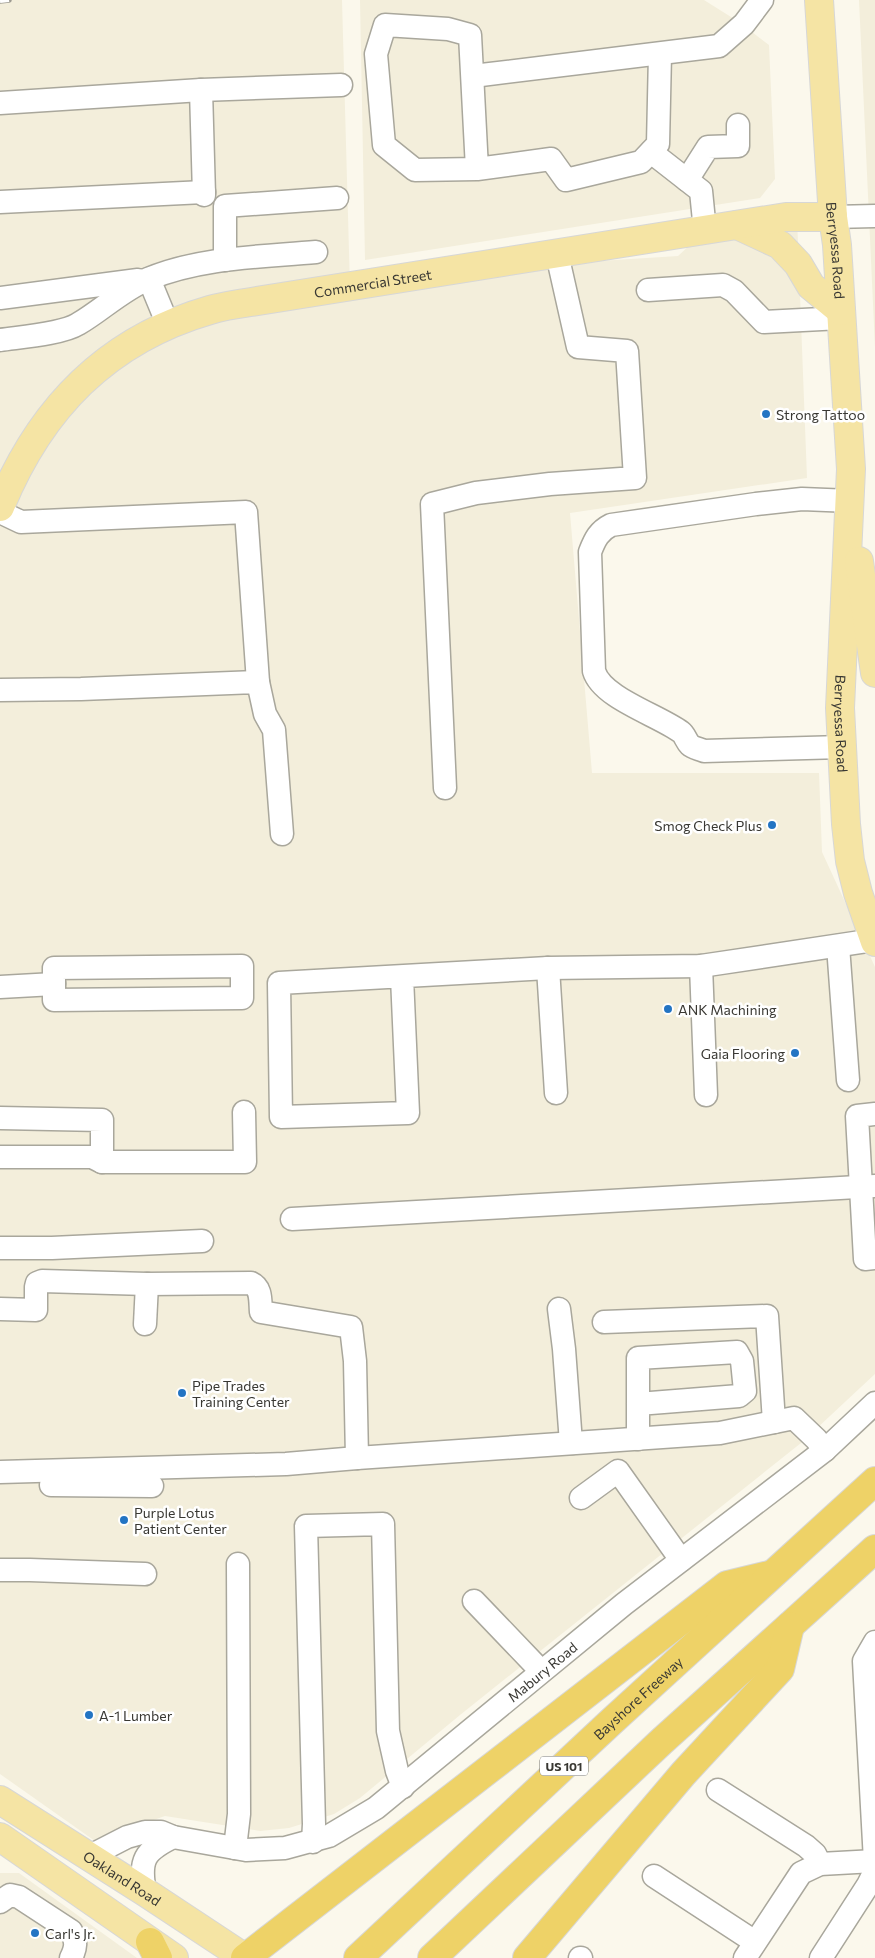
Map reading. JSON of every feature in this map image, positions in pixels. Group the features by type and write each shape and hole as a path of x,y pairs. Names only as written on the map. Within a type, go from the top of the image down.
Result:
{"highway":[{"name":"Bayshore Freeway","path":"358,1958 770,1574 875,1481"},
{"path":"432,1958 662,1741 875,1549"},
{"path":"245,1958 727,1585 770,1574"},
{"path":"528,1958 683,1774 780,1669 790,1626"}],"main road":[{"name":"Berryessa Road","path":"819,0 851,469 840,708 846,824 850,861 858,893 874,941"},
{"name":"Commercial Street","path":"0,507 13,476 34,438 61,403 95,369 145,336 168,325 210,310 786,217 833,217"},
{"path":"737,225 780,245 798,264 811,286 841,314"},
{"name":"Berryessa Road","path":"850,501 875,673"},
{"name":"Oakland Road","path":"0,1800 245,1958"},
{"path":"6,1848 154,1950 174,1958"}],"street":[{"path":"473,76 719,46 744,24 762,0"},
{"path":"477,169 470,35 448,29 385,25 376,54 384,144 415,170 477,169 551,159 566,180 641,162 658,144 660,54"},
{"path":"0,103 201,90 341,85"},
{"path":"0,202 194,194 201,90"},
{"path":"687,180 708,147 738,146 738,125"},
{"path":"651,152 701,191 705,231"},
{"path":"225,260 226,206 337,198"},
{"path":"833,217 875,216"},
{"path":"0,298 149,278 202,262 316,252"},
{"path":"445,788 432,504 476,493 550,484 635,478 627,351 578,346 557,254"},
{"path":"149,278 168,325"},
{"path":"0,340 46,333 77,325 126,290 149,278"},
{"path":"648,290 723,285 734,291 764,322 841,314"},
{"path":"842,747 704,751 690,745 683,734 675,728 605,688 596,680 594,670 590,552 602,529 611,525 802,499 850,501"},
{"path":"0,512 21,522 246,512 258,682 265,714 274,730 282,834"},
{"path":"0,690 81,689 258,682"},
{"path":"402,977 408,1113 281,1117 279,983 548,968 701,966 874,941"},
{"path":"838,946 848,1080"},
{"path":"242,966 242,998 54,1000 54,984 54,968 242,966"},
{"path":"701,966 706,1095"},
{"path":"548,968 556,1093"},
{"path":"0,988 54,984"},
{"path":"0,1157 92,1157 102,1162 245,1162 244,1112"},
{"path":"875,1114 857,1116 868,1187 865,1259 875,1258"},
{"path":"0,1118 102,1120 102,1162"},
{"path":"292,1219 868,1187"},
{"path":"0,1248 52,1248 202,1241"},
{"path":"0,1309 36,1310 36,1287 37,1283 42,1281 147,1284 252,1283 259,1291 261,1312 351,1327 357,1458"},
{"path":"145,1324 147,1284"},
{"path":"559,1308 571,1443"},
{"path":"604,1322 767,1316 774,1422"},
{"path":"638,1404 739,1396 745,1392 742,1361 737,1352 638,1358 638,1404 638,1439"},
{"name":"Mabury Road","path":"88,1857 127,1837 146,1832 161,1832 173,1837 246,1850 285,1848 313,1842 329,1836 376,1808 403,1787 541,1671 681,1560 825,1450 875,1403"},
{"path":"0,1472 286,1464 720,1433 794,1418 825,1450"},
{"path":"581,1498 618,1471 681,1560"},
{"path":"0,1486 152,1486"},
{"path":"313,1842 306,1526 383,1524 388,1731 397,1771 403,1787"},
{"path":"235,1848 239,1814 238,1564"},
{"path":"0,1570 145,1574"},
{"path":"474,1601 541,1671"},
{"path":"821,1958 874,1875 875,1861 864,1660 875,1642"},
{"path":"718,1790 806,1846 815,1854 820,1864"},
{"path":"145,1892 142,1877 143,1862 155,1845 173,1837"},
{"path":"654,1876 750,1950 801,1873 820,1864 875,1861"},
{"path":"0,1902 10,1895 19,1897 71,1931 75,1938 76,1947 71,1958"}],"shaded area":[{"path":"0,0 342,0 350,287 552,264 678,256 705,231 797,217 807,478 570,513 592,773 819,773 822,852 875,967 875,1374 801,1443 460,1715 360,1798 334,1814 289,1828 260,1831 165,1816 95,1841 0,1774"},
{"path":"360,0 704,0 739,22 769,45 775,179 760,198 365,260"},
{"path":"859,0 875,0 875,347"},
{"path":"0,1873 19,1873 137,1958 0,1958"}],"railway":[{"path":"0,1 9,0"}],"place":[{"name":"Strong Tattoo","path":"766,414"},
{"name":"Smog Check Plus","path":"772,825"},
{"name":"ANK Machining","path":"668,1009"},
{"name":"Gaia Flooring","path":"795,1053"},
{"name":"Pipe Trades Training Center","path":"182,1393"},
{"name":"Purple Lotus Patient Center","path":"124,1520"},
{"name":"A-1 Lumber","path":"89,1715"},
{"name":"Carl's Jr.","path":"35,1933"}]}
